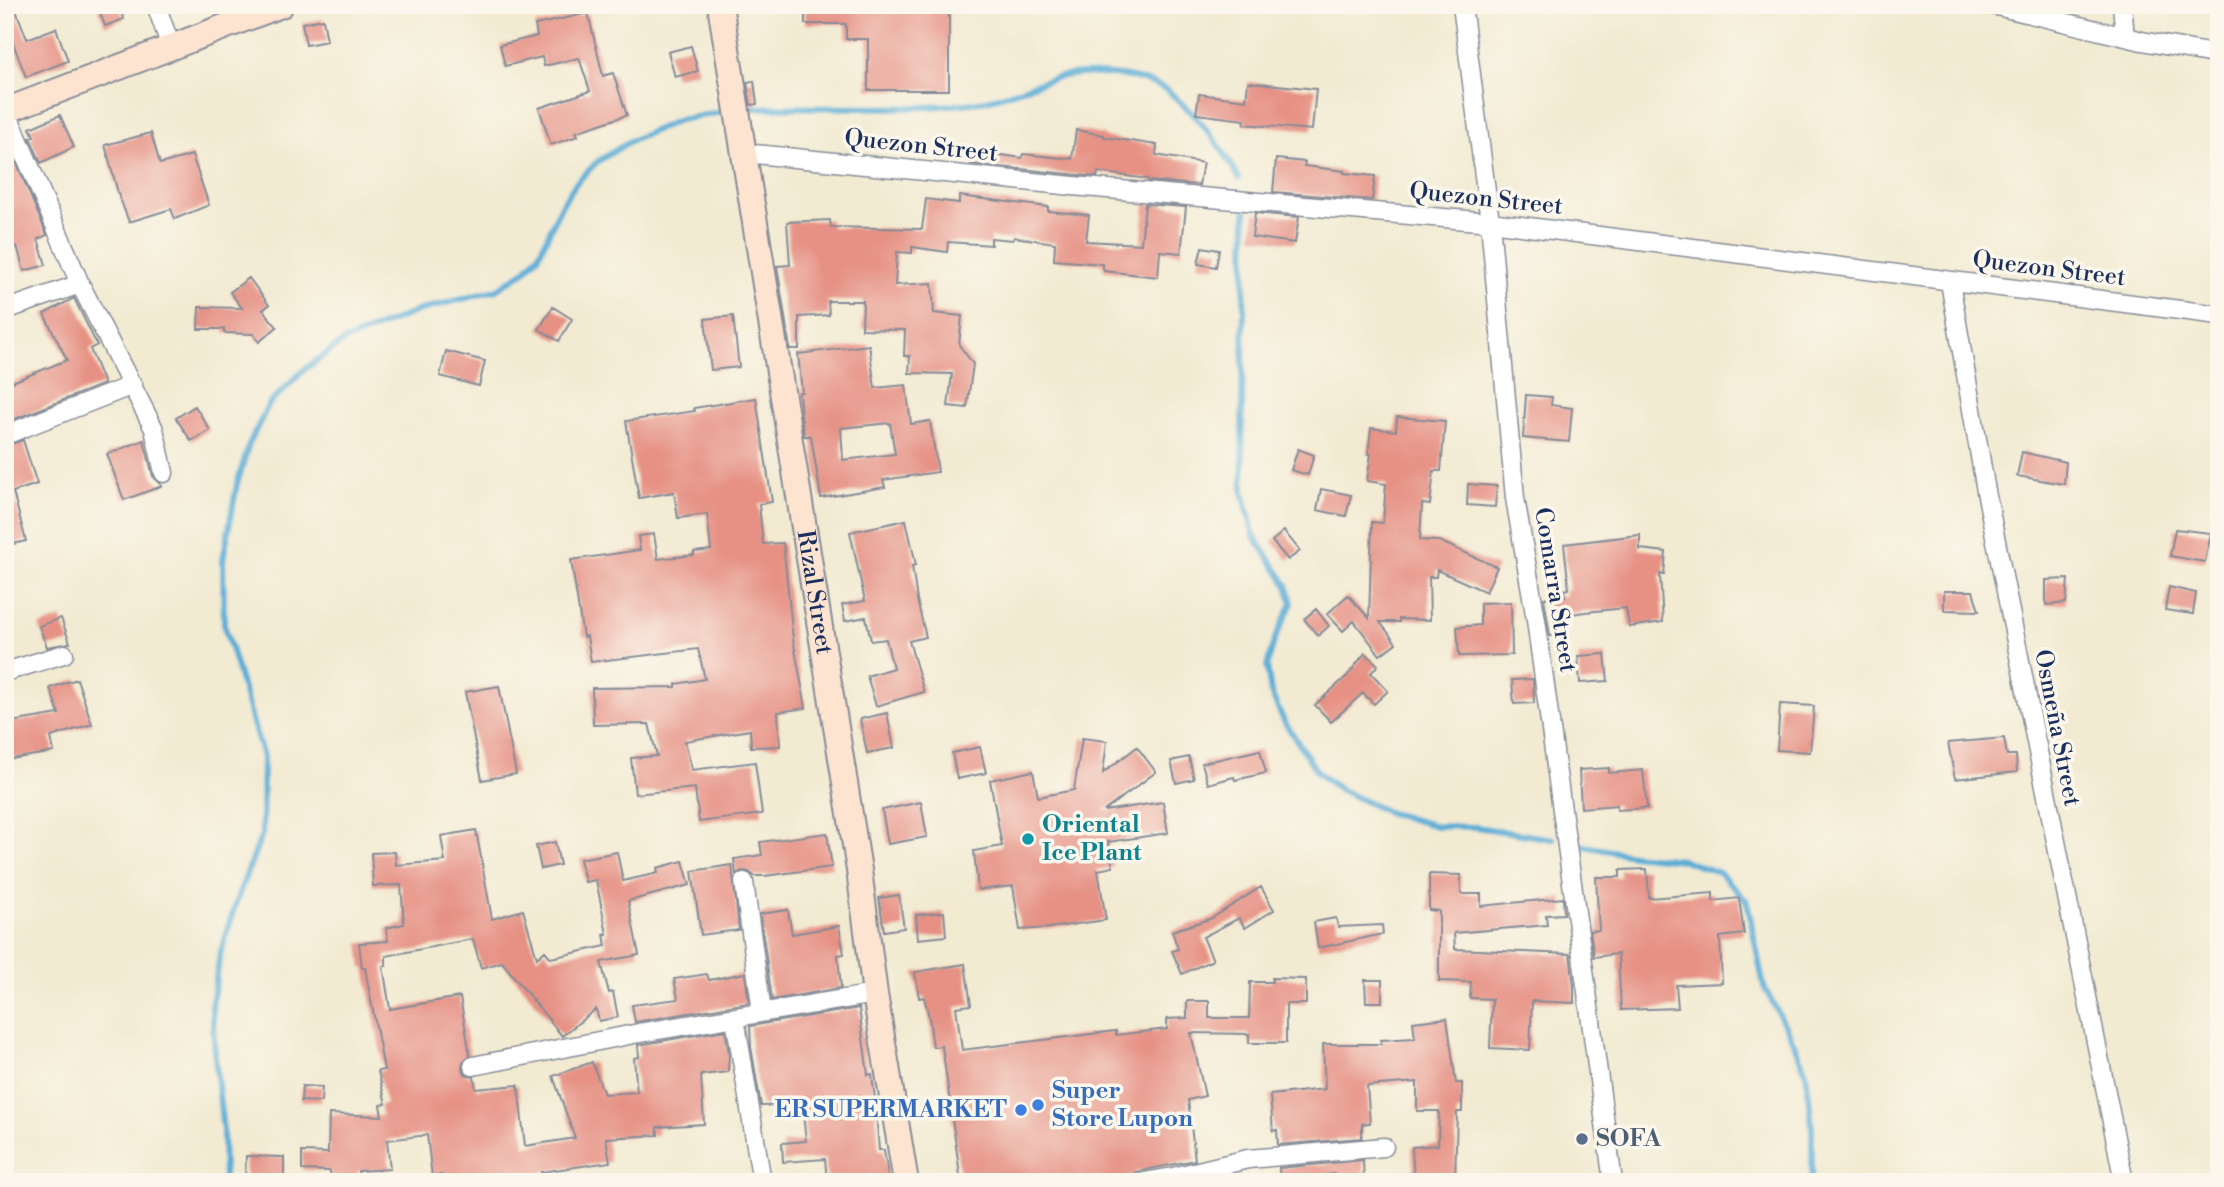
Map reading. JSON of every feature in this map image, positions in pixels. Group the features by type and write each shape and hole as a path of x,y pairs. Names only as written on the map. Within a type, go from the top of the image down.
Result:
{"street":[{"path":"156,5 171,47"},
{"path":"164,473 154,429 80,284 6,110 281,5"},
{"name":"Rizal Street","path":"720,5 751,154 859,870 875,994 906,1182"},
{"name":"Comarra Street","path":"1462,5 1490,222 1515,498 1536,620 1613,1182"},
{"path":"2122,5 2125,37"},
{"path":"2004,7 2125,37 2219,55"},
{"name":"Quezon Street","path":"751,154 1073,186 1490,222 2219,315"},
{"name":"Osmeña Street","path":"1950,282 1986,491 2119,1181"},
{"path":"5,310 80,284"},
{"path":"5,435 133,386"},
{"path":"5,672 64,653"},
{"path":"744,882 762,1012"},
{"path":"473,1066 639,1032 875,994"},
{"path":"735,1018 762,1182"},
{"path":"1144,1182 1248,1158 1384,1147"}],"building":[{"path":"14,5 27,39 56,28 68,61 26,77 5,22 5,7"},
{"path":"97,5 119,5 124,19 105,26"},
{"path":"949,5 949,90 868,90 868,39 846,39 846,24 805,24 805,6 821,8"},
{"path":"588,13 603,76 613,73 627,115 576,132 578,136 551,145 539,108 590,91 579,58 544,66 542,57 505,66 500,45 537,36 535,25"},
{"path":"323,19 327,41 306,45 302,23"},
{"path":"691,46 698,71 675,77 668,52"},
{"path":"754,81 757,104 751,105 747,82"},
{"path":"1248,82 1316,89 1312,130 1244,124 1245,120 1196,114 1199,94 1246,100"},
{"path":"60,115 74,147 41,163 30,138 34,136 30,128"},
{"path":"1076,130 1157,145 1156,155 1203,163 1199,185 1148,181 1098,172 1097,177 971,164 972,151 1022,158 1023,154 1072,159"},
{"path":"151,133 160,164 192,155 209,205 175,219 171,209 129,222 105,145"},
{"path":"9,145 47,235 38,239 46,265 24,271 17,246 5,251 5,147"},
{"path":"1276,159 1305,162 1304,166 1344,173 1375,176 1372,200 1273,192"},
{"path":"959,196 1089,215 1086,241 1141,244 1145,204 1186,207 1181,253 1160,251 1158,277 1104,271 1102,264 1054,260 1055,243 1014,237 1013,240 991,238 991,245 948,242 947,252 912,247 912,253 897,252 895,285 932,283 934,313 962,316 959,345 973,364 967,408 948,406 952,374 909,373 910,356 904,356 905,330 862,329 863,301 828,301 829,315 799,317 799,349 790,349 777,266 790,265 787,222 830,220 831,227 922,229 926,199 959,203"},
{"path":"1255,213 1299,217 1295,243 1252,237"},
{"path":"1202,247 1219,250 1216,267 1198,264"},
{"path":"249,278 269,305 263,310 277,327 259,342 253,334 224,333 224,329 198,329 199,307 242,308 230,292"},
{"path":"74,298 97,345 90,349 104,384 5,423 5,385 67,360 44,314"},
{"path":"553,307 572,319 559,341 539,329"},
{"path":"733,316 739,367 711,370 705,319"},
{"path":"869,345 875,388 906,385 911,424 930,421 938,472 883,480 885,487 821,498 811,436 804,436 798,354","holes":["890,423 895,454 843,460 841,428"]},
{"path":"446,351 485,361 479,386 440,376"},
{"path":"1526,395 1552,397 1551,405 1572,408 1569,442 1523,438"},
{"path":"756,398 772,502 759,504 763,544 783,543 793,639 806,708 778,712 780,746 751,747 750,730 685,741 692,770 755,762 762,814 699,822 695,788 635,794 631,758 657,756 649,724 593,725 592,688 676,687 676,684 705,679 698,649 591,662 587,636 583,637 571,560 640,550 638,536 654,534 658,559 711,550 707,514 678,518 674,492 639,498 626,421 695,411 694,408"},
{"path":"195,406 210,430 191,441 176,418"},
{"path":"1397,417 1445,421 1441,471 1434,471 1430,505 1422,504 1420,540 1439,541 1497,567 1486,592 1437,570 1436,577 1429,577 1430,620 1399,619 1399,622 1380,622 1396,643 1380,655 1354,621 1343,631 1327,614 1348,595 1369,618 1372,522 1383,523 1386,484 1367,481 1371,428 1396,431"},
{"path":"23,440 37,484 13,492 26,541 5,546 5,446"},
{"path":"144,440 153,476 162,486 124,500 107,454"},
{"path":"1298,449 1314,455 1308,475 1291,470"},
{"path":"2022,452 2066,462 2064,484 2017,476"},
{"path":"1468,484 1497,486 1495,507 1467,505"},
{"path":"1321,489 1351,495 1346,516 1317,510"},
{"path":"906,520 916,565 912,566 917,600 926,637 909,641 924,692 876,706 867,676 893,668 886,639 871,641 866,617 845,621 842,605 865,601 850,532"},
{"path":"2175,529 2211,533 2205,562 2170,556"},
{"path":"1284,531 1300,551 1288,560 1272,541"},
{"path":"1640,535 1640,549 1666,552 1664,575 1660,574 1663,622 1629,627 1626,608 1585,612 1565,615 1565,618 1561,618 1563,635 1550,636 1544,598 1565,596 1564,590 1569,589 1564,544"},
{"path":"2068,579 2066,603 2046,605 2046,580"},
{"path":"2169,587 2196,593 2193,614 2165,610"},
{"path":"1944,591 1973,591 1979,611 1944,610"},
{"path":"1511,602 1512,655 1459,656 1457,627 1480,625 1480,603"},
{"path":"1316,609 1329,626 1318,636 1304,619"},
{"path":"61,618 70,643 47,647 39,626"},
{"path":"1365,653 1378,665 1371,673 1388,691 1374,704 1363,693 1331,722 1315,705 1347,676"},
{"path":"1605,654 1608,681 1580,683 1578,656"},
{"path":"77,679 92,724 51,737 54,752 5,760 5,723 59,714 50,688"},
{"path":"1533,679 1534,703 1514,704 1512,680"},
{"path":"499,686 516,774 482,780 465,692"},
{"path":"1780,704 1814,706 1810,752 1777,750"},
{"path":"887,713 894,748 867,753 860,719"},
{"path":"1082,738 1107,741 1103,773 1137,747 1156,772 1104,811 1163,802 1168,833 1108,842 1113,867 1098,870 1106,920 1020,930 1013,886 978,890 974,851 1002,846 990,780 1033,771 1038,797 1074,790"},
{"path":"2004,738 2007,755 2016,755 2017,772 1955,779 1948,743"},
{"path":"980,747 986,773 957,779 952,753"},
{"path":"1260,750 1266,773 1208,784 1202,763"},
{"path":"1189,757 1194,779 1176,783 1171,761"},
{"path":"1609,768 1609,773 1643,770 1647,808 1617,810 1617,805 1581,808 1579,770"},
{"path":"921,802 927,837 888,844 882,810"},
{"path":"476,830 492,919 523,910 537,958 545,951 551,958 606,946 604,934 607,934 596,880 585,882 580,859 617,852 623,881 658,873 657,868 683,861 690,885 628,901 639,955 601,962 609,993 613,992 618,1017 599,1021 596,1009 562,1036 502,962 481,968 473,939 386,956 386,966 383,966 390,1009 460,997 470,1055 463,1062 462,1069 465,1074 474,1077 476,1089 518,1085 525,1146 575,1138 553,1076 592,1062 604,1094 637,1092 634,1058 639,1057 638,1045 725,1030 729,1053 728,1072 701,1075 704,1124 657,1127 658,1135 606,1138 610,1162 541,1172 543,1182 442,1182 441,1175 432,1177 427,1135 387,1140 390,1169 358,1171 359,1182 331,1182 330,1171 302,1170 302,1152 328,1153 329,1114 382,1116 380,1105 386,1104 378,1071 384,1070 359,943 388,941 386,928 404,924 401,885 373,886 371,853 395,852 396,865 445,861 441,836"},
{"path":"827,833 832,867 765,876 754,876 743,871 736,874 734,859 762,855 760,842"},
{"path":"555,842 560,865 541,869 536,846"},
{"path":"732,865 739,930 701,935 692,871"},
{"path":"1647,869 1649,898 1713,893 1713,901 1739,898 1744,934 1720,937 1722,983 1676,985 1678,1008 1621,1010 1618,954 1594,957 1590,931 1599,930 1596,877 1620,877 1620,870"},
{"path":"1429,874 1461,875 1461,894 1481,894 1481,906 1563,898 1564,914 1546,915 1547,925 1454,933 1455,949 1570,954 1574,1003 1532,1001 1530,1050 1490,1048 1492,999 1470,998 1471,982 1439,981 1439,911 1429,910"},
{"path":"1261,887 1274,910 1245,928 1239,918 1203,937 1213,960 1182,974 1172,951 1178,949 1172,931 1212,918"},
{"path":"899,895 904,928 884,931 879,898"},
{"path":"788,910 792,934 839,926 844,954 838,955 841,988 772,1000 760,914"},
{"path":"944,912 946,936 918,939 916,915"},
{"path":"1336,918 1338,927 1382,925 1383,934 1318,948 1314,922"},
{"path":"965,964 971,1005 956,1007 962,1050 1116,1031 1116,1035 1167,1029 1167,1019 1187,1018 1187,1001 1209,1001 1209,1018 1249,1018 1250,982 1272,982 1272,978 1306,979 1306,1004 1286,1004 1286,1043 1249,1043 1249,1034 1191,1033 1205,1096 1188,1100 1195,1160 1135,1172 1134,1177 1089,1182 961,1182 942,1046 933,1047 929,1017 924,997 919,998 915,972"},
{"path":"745,973 749,1003 635,1022 632,1005 678,999 674,979 707,974 709,980"},
{"path":"1365,980 1382,980 1382,1002 1366,1002"},
{"path":"859,1008 868,1075 872,1074 879,1150 884,1150 889,1182 856,1182 856,1179 827,1181 825,1159 783,1162 782,1143 806,1141 802,1105 761,1106 750,1026"},
{"path":"1447,1018 1456,1083 1462,1083 1462,1112 1457,1112 1455,1182 1414,1182 1412,1147 1438,1145 1439,1111 1417,1111 1417,1082 1367,1086 1370,1123 1362,1124 1362,1138 1278,1145 1277,1130 1273,1131 1270,1095 1325,1089 1323,1044 1381,1044 1381,1040 1415,1038 1413,1022"},
{"path":"302,1086 322,1087 321,1102 301,1101"},
{"path":"246,1156 284,1157 284,1177 245,1178"},
{"path":"1363,1160 1364,1182 1334,1182 1334,1174 1280,1179 1279,1168"}],"waterway":[{"path":"752,108 885,108 964,104 988,100 1044,81 1068,76 1097,74 1127,77 1154,84 1171,94 1206,129 1239,178"},
{"path":"224,1182 223,1131 212,1004 220,955 237,899 262,834 263,757 224,624 223,560 237,484 249,444 269,404 305,369 344,341 417,311 496,290 525,271 539,255 561,206 576,183 597,162 630,141 679,120 727,111"},
{"path":"1246,212 1243,492 1254,536 1287,585 1292,603 1274,641 1267,667 1271,693 1284,721 1318,773 1339,789 1387,812 1436,826 1476,827 1553,839"},
{"path":"1579,845 1632,855 1683,860 1720,873 1747,901 1764,987 1806,1072 1812,1125 1810,1182"}],"place":[{"name":"Oriental Ice Plant","path":"1028,839"},
{"name":"Super Store Lupon","path":"1038,1105"},
{"name":"ER SUPERMARKET","path":"1021,1110"},
{"name":"SOFA","path":"1582,1139"}]}
